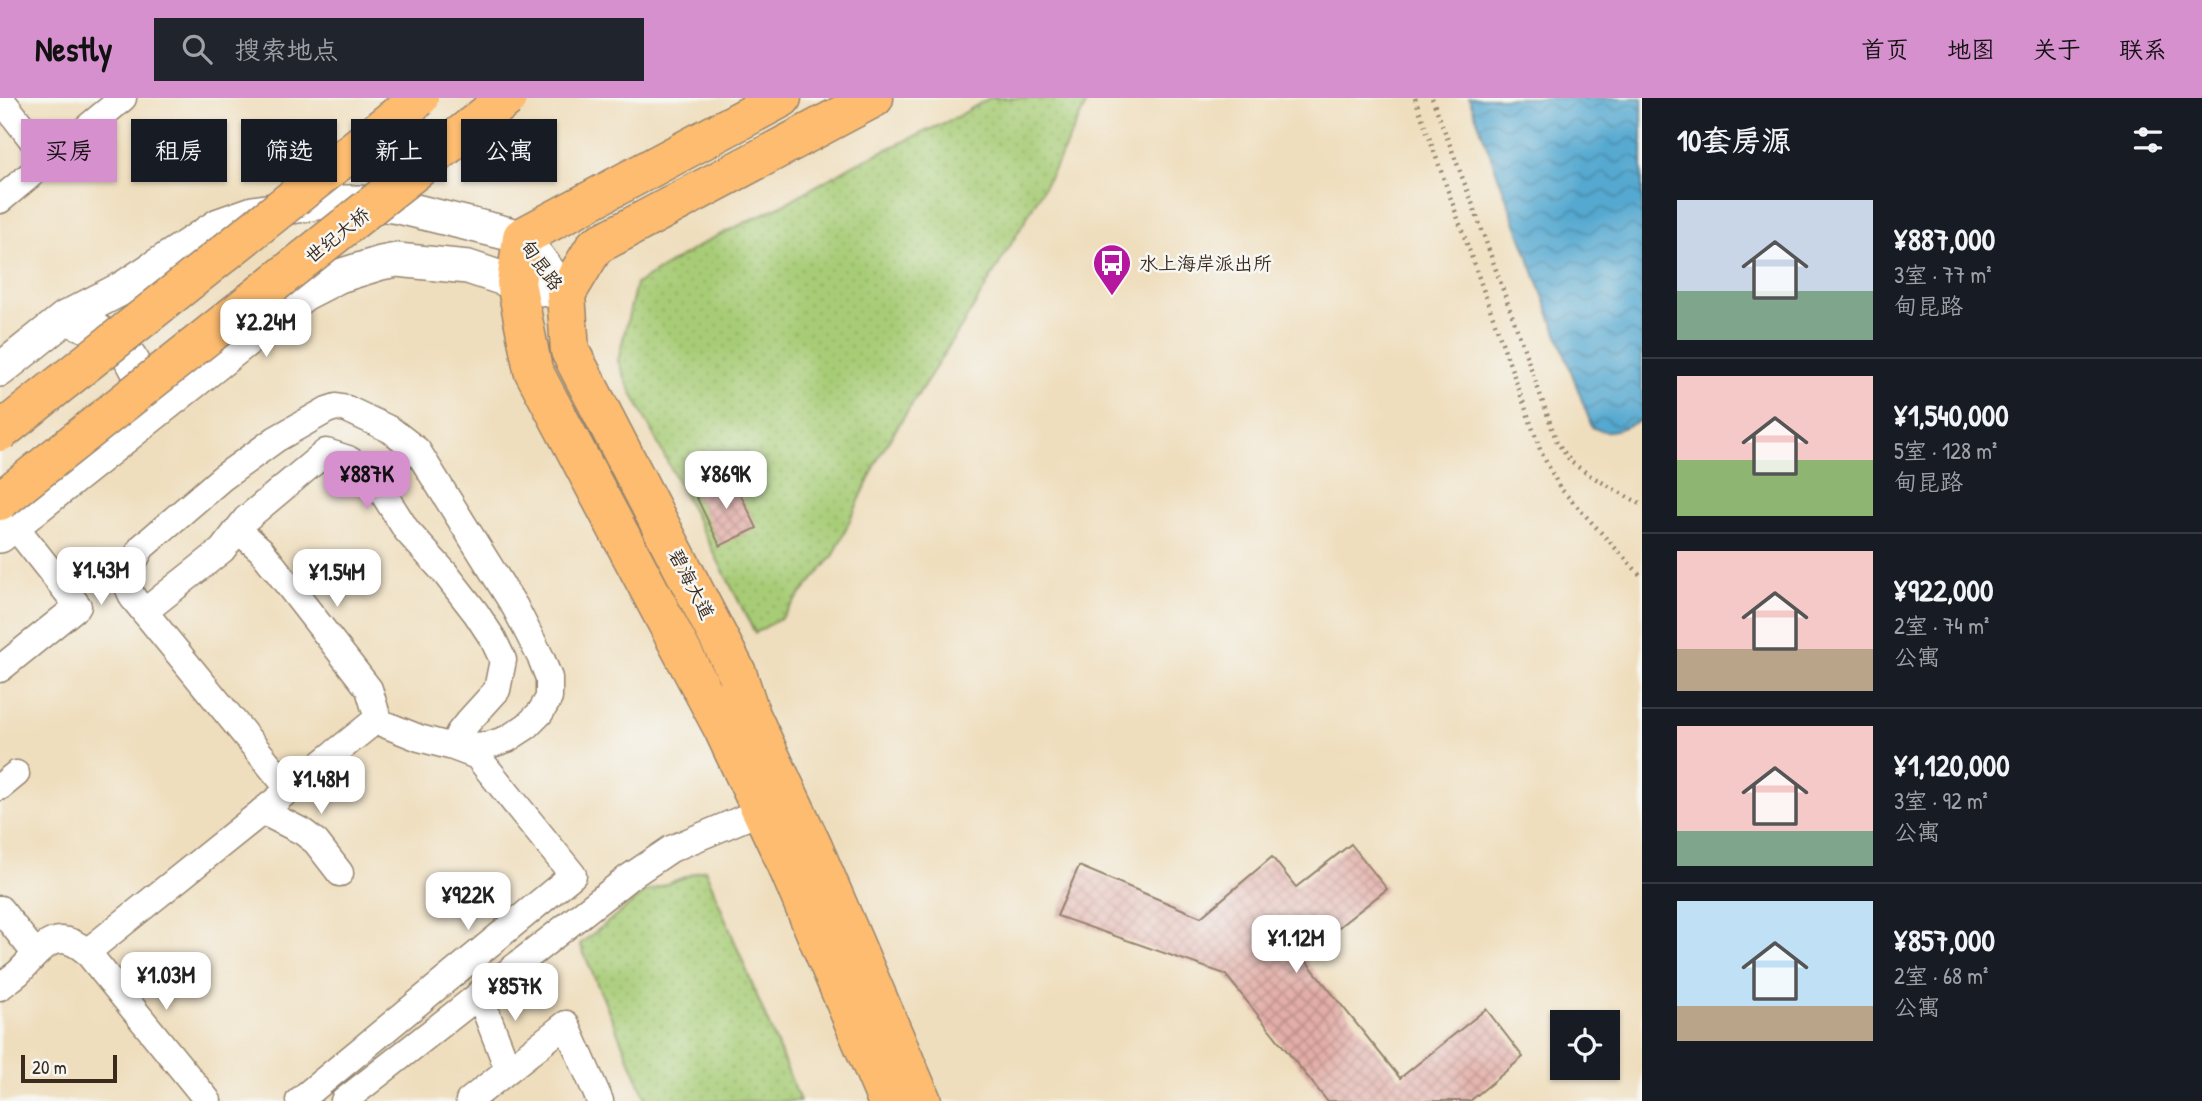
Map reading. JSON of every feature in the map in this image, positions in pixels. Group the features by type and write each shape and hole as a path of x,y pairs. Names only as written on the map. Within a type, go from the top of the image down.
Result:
{"main road":[{"path":"0,432 419,98"},
{"name":"世纪大桥","path":"5,521 508,98"},
{"path":"522,237 782,98"},
{"path":"566,294 595,246 874,98"},
{"name":"碧海大道","path":"522,237 516,283 533,370 697,676 776,805 813,847 922,1101"},
{"name":"碧海大道","path":"566,294 570,351 737,673 776,805 887,1101"}],"street":[{"path":"0,98 21,125"},
{"path":"98,119 123,98"},
{"path":"0,201 22,182"},
{"name":"甸昆路","path":"0,370 65,318 123,288 219,225 253,213 324,202 360,202 398,207 522,237 566,294"},
{"name":"甸昆路","path":"5,521 147,419 304,294 339,276 397,260 468,267 516,283 566,294"},
{"path":"65,318 93,327 113,339 127,353 136,369 145,397 147,419"},
{"path":"289,789 133,598 127,585 128,572 142,547 222,478 267,445 336,407 347,409 391,430 417,450 515,607 549,678 549,698 540,713 527,726 508,738 489,745 453,747"},
{"path":"144,612 222,550 246,519 326,453 337,454 361,467 384,493 407,531 476,613 503,660 497,690 459,733 453,747"},
{"path":"0,669 78,606 5,521"},
{"path":"238,530 261,550 369,689 379,722"},
{"path":"87,952 365,728 379,722 477,756 573,874 299,1101"},
{"path":"344,1101 628,878 671,849 776,805"},
{"path":"261,811 303,832 316,842 340,873"},
{"path":"0,909 35,953"},
{"path":"0,987 19,972 35,953 51,942 70,941 87,952 208,1101"},
{"path":"479,994 508,1069"},
{"path":"469,1101 566,1024 600,1101"}],"path":[{"path":"1415,98 1541,452 1560,488 1642,577"},
{"path":"1432,98 1557,442 1571,462 1591,477 1642,505"}],"green space":[{"path":"989,98 1089,98 1026,219 881,453 834,555 781,618 755,633 618,361 636,284 709,240 784,204 857,163 955,118"},
{"path":"705,869 800,1101 647,1101 580,944 646,892"}],"water":[{"path":"1469,98 1642,98 1642,420 1611,431 1592,427"}],"building":[{"path":"731,475 757,528 720,546 695,494"},
{"path":"1351,844 1387,889 1302,956 1400,1078 1486,1009 1523,1057 1470,1101 1327,1101 1225,974 1057,916 1079,866 1201,917 1272,857 1296,887"}],"place":[{"name":"水上海岸派出所","path":"1112,297"}]}
